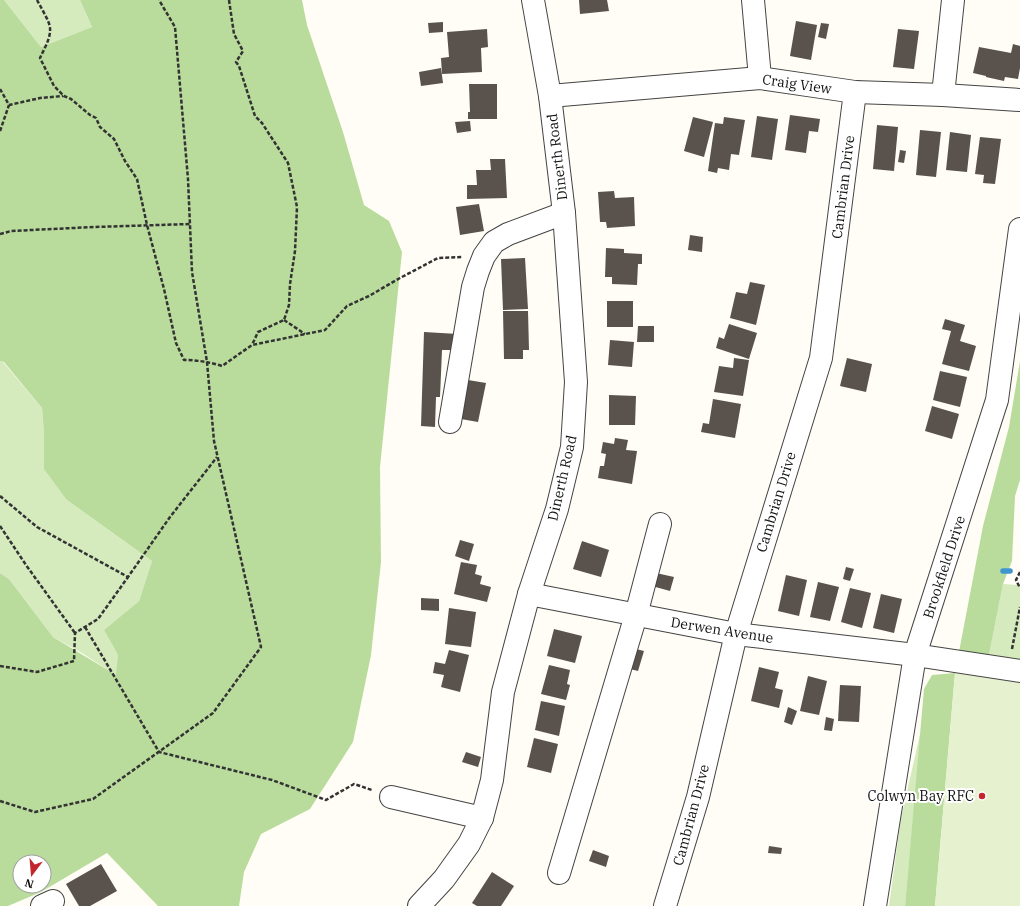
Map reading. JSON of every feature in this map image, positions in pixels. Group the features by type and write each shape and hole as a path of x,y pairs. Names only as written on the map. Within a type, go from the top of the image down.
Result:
{"street":[{"name":"Dinerth Road","path":"419,906 444,879 469,844 482,818 492,780 502,692 529,594 557,509 572,447 576,382 564,213 550,96 532,0"},
{"path":"753,0 760,78"},
{"path":"943,95 953,0"},
{"name":"Craig View","path":"550,96 760,78 855,92 943,95 1020,100"},
{"name":"Cambrian Drive","path":"665,906 698,797 736,634 821,358 855,92"},
{"path":"450,422 473,287 484,256 494,242 508,234 564,213"},
{"name":"Brookfield Drive","path":"875,906 915,655 997,400 1020,229"},
{"path":"559,873 636,615 660,524"},
{"name":"Derwen Avenue","path":"529,594 736,634 915,655 1014,670"},
{"path":"391,797 482,818"}],"path":[{"path":"37,0 43,10 50,28 48,42 40,58 54,86 64,96 71,99 90,115 96,118 100,126 114,139 125,161 137,179 176,342 184,360 194,360 222,366 252,345 325,330 347,306 369,296 438,258 484,256"},
{"path":"0,802 35,812 93,799 213,714 261,647 214,441 206,362 192,272 188,179 175,27 159,0"},
{"path":"229,0 234,34 243,52 236,62 239,66 255,116 262,123 288,163 297,207 295,251 288,305 284,320"},
{"path":"0,89 9,105 0,131"},
{"path":"9,105 40,98 64,96"},
{"path":"0,234 11,231 190,224"},
{"path":"284,320 305,334"},
{"path":"252,345 258,332 284,320"},
{"path":"75,633 98,619 170,517 218,456"},
{"path":"0,496 37,527 128,577"},
{"path":"0,526 75,633 74,661 37,672 0,666"},
{"path":"1020,572 1016,580 1020,588"},
{"path":"1014,670 1020,607"},
{"path":"84,627 159,752 272,780 326,800 354,784 391,797"}],"green space":[{"path":"0,0 4,0 41,47 92,27 80,0 302,0 307,25 343,132 364,205 389,221 402,252 380,467 381,562 371,655 353,742 310,809 261,834 244,872 239,906 158,906 107,853 52,886 52,854 12,854 12,894 36,894 8,906 0,906 0,573 9,579 53,637 116,675 118,655 104,630 139,601 152,561 67,500 44,469 42,408 4,362 0,361"},
{"path":"4,0 80,0 92,27 41,47"},
{"path":"0,361 3,362 42,408 44,434 67,500 152,561 139,601 104,630 118,655 117,676 82,653 53,637 9,579 0,573"},
{"path":"1020,361 1020,480 1015,496 1012,561 1003,584 988,660 958,657 983,526 1009,427"},
{"path":"1003,584 1020,585 1020,664 988,660"},
{"name":"Colwyn Bay RFC","path":"958,657 1020,664 1020,906 935,906 955,673"},
{"path":"955,673 935,906 905,906 924,689 932,675"},
{"path":"921,730 905,906 889,906 901,818"}],"building":[{"path":"579,0 607,0 609,11 580,14"},
{"path":"796,21 817,25 811,60 790,56"},
{"path":"443,22 443,32 429,33 428,23"},
{"path":"821,23 829,24 826,39 818,37"},
{"path":"487,29 488,47 481,48 482,72 442,74 441,58 449,57 447,32"},
{"path":"898,29 919,31 914,69 893,67"},
{"path":"1013,44 1020,46 1020,68 1018,79 1005,77 1004,81 973,73 979,47 1011,53"},
{"path":"441,68 443,83 421,86 419,72"},
{"path":"469,84 497,84 497,119 468,119 468,112 470,112"},
{"path":"790,115 820,119 818,132 809,131 806,153 785,150"},
{"path":"757,116 778,119 772,160 751,157"},
{"path":"693,117 713,122 704,157 684,151"},
{"path":"724,117 745,120 739,155 731,154 729,170 718,168 717,173 708,171 715,123 723,124"},
{"path":"470,121 471,131 457,133 455,122"},
{"path":"877,125 898,127 894,171 873,169"},
{"path":"920,130 941,132 936,177 916,175"},
{"path":"950,132 971,135 967,172 946,170"},
{"path":"980,137 1001,139 995,184 983,183 984,175 975,174"},
{"path":"900,150 906,151 904,163 898,162"},
{"path":"490,159 505,159 507,198 467,199 467,185 477,185 476,170 491,170"},
{"path":"614,191 615,198 634,197 635,226 607,228 606,222 600,222 598,192"},
{"path":"479,204 484,231 460,235 456,207"},
{"path":"690,235 703,237 702,252 688,250"},
{"path":"606,248 624,249 624,253 642,254 642,264 638,264 637,285 612,284 612,277 605,277"},
{"path":"525,258 528,309 503,310 501,259"},
{"path":"750,282 765,285 756,325 730,318 736,292 747,294"},
{"path":"607,301 633,301 633,327 607,327"},
{"path":"503,311 528,311 529,350 523,350 523,359 504,359"},
{"path":"945,319 965,325 960,341 976,346 969,371 942,364 951,331 942,329"},
{"path":"729,324 757,333 749,359 716,348 719,337 724,339"},
{"path":"638,326 654,326 654,342 637,342"},
{"path":"424,332 458,334 457,350 442,350 440,397 436,397 435,427 421,426"},
{"path":"610,340 634,342 632,367 608,365"},
{"path":"734,358 749,360 743,396 714,392 719,366 733,368"},
{"path":"847,358 872,364 866,392 840,386"},
{"path":"940,371 967,377 960,407 933,400"},
{"path":"468,380 486,383 478,422 461,419"},
{"path":"609,395 636,396 635,425 609,425"},
{"path":"713,399 741,404 735,438 701,432 703,423 709,424"},
{"path":"932,406 959,414 952,439 925,431"},
{"path":"615,438 628,440 626,450 637,451 632,484 598,478 600,466 604,466 606,454 601,453 603,442 614,444"},
{"path":"460,540 474,544 469,561 455,556"},
{"path":"582,541 609,550 601,577 573,569"},
{"path":"461,562 477,565 475,574 482,576 480,584 491,587 487,602 454,594"},
{"path":"846,567 854,569 850,581 843,579"},
{"path":"656,573 674,577 670,591 652,586"},
{"path":"786,575 807,580 799,616 778,611"},
{"path":"818,582 839,587 830,621 810,617"},
{"path":"850,588 871,593 862,628 841,622"},
{"path":"881,594 902,599 894,633 873,628"},
{"path":"421,598 439,599 439,611 421,610"},
{"path":"449,608 476,612 471,647 445,644"},
{"path":"554,629 582,636 575,663 547,656"},
{"path":"636,649 644,651 638,671 630,669"},
{"path":"449,650 469,655 460,692 441,687 444,675 433,673 435,662 445,664"},
{"path":"549,665 570,670 567,684 570,685 566,700 541,694"},
{"path":"759,667 779,672 775,688 783,690 779,708 751,701"},
{"path":"808,676 827,681 819,715 800,711"},
{"path":"840,685 861,686 859,722 838,721"},
{"path":"541,701 565,706 559,736 535,730"},
{"path":"788,707 797,711 792,725 784,722"},
{"path":"826,717 834,719 832,731 824,730"},
{"path":"534,738 558,744 551,773 527,767"},
{"path":"466,752 481,757 478,767 462,762"},
{"path":"769,846 782,848 781,854 768,853"},
{"path":"593,850 609,856 606,867 589,861"},
{"path":"101,864 117,891 90,906 79,906 66,884"},
{"path":"492,872 514,886 501,906 477,906 472,903"}],"waterway":[{"path":"1003,571 1010,571"}],"place":[{"name":"Colwyn Bay RFC","path":"982,796"}]}
